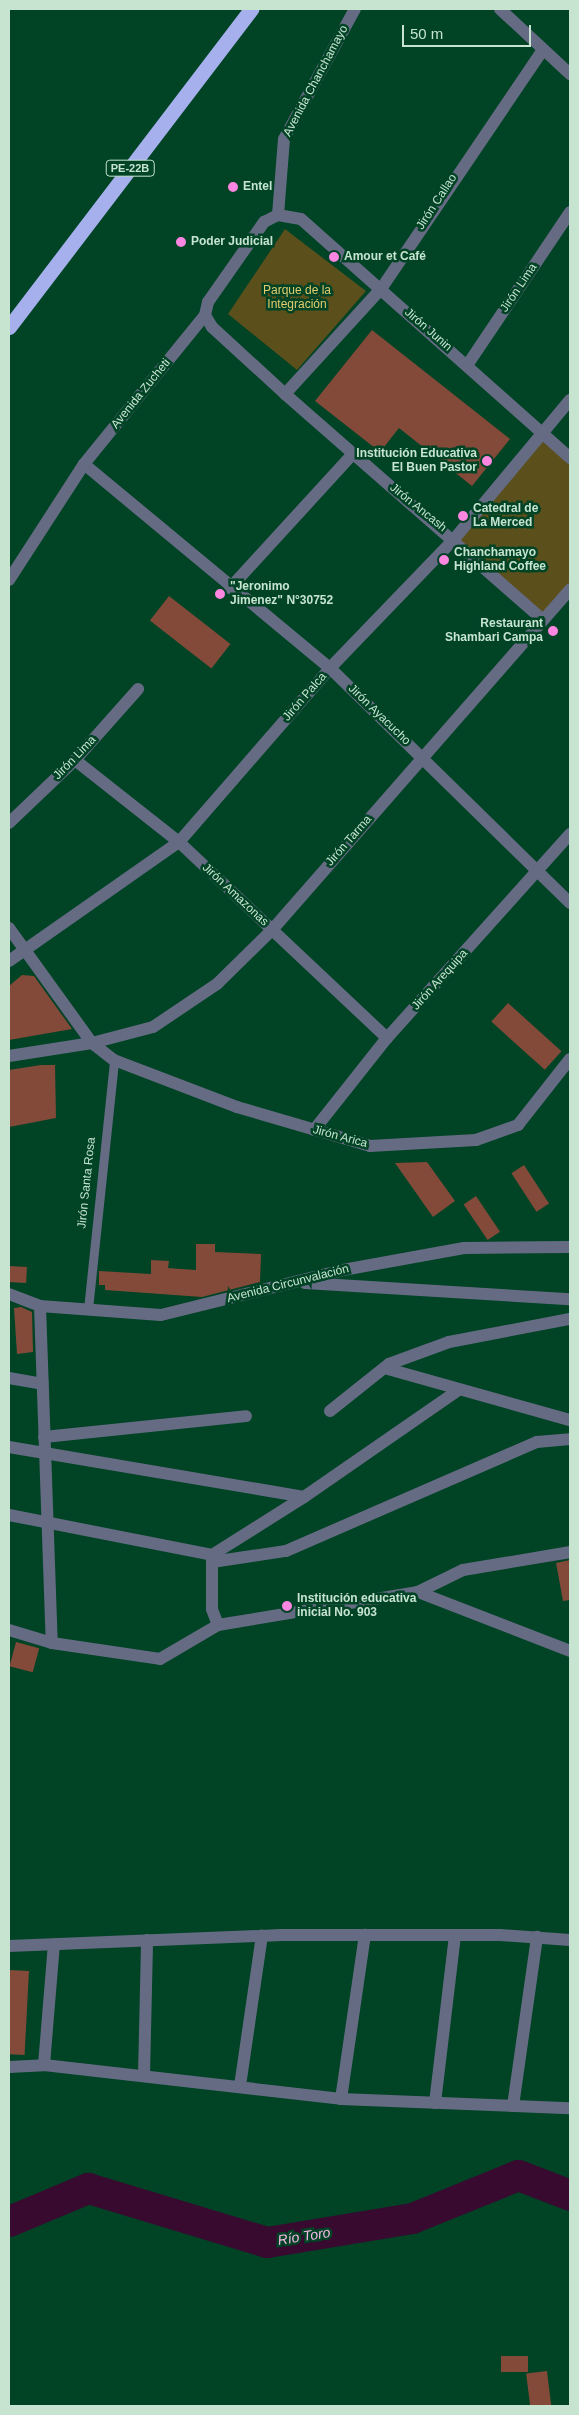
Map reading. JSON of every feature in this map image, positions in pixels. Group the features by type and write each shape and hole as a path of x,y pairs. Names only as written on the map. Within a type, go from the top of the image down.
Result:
{"highway":[{"name":"PE-22B","path":"9,328 252,9"}],"street":[{"name":"Avenida Chanchamayo","path":"278,216 284,139 355,9"},
{"path":"500,9 570,74"},
{"name":"Jirón Callao","path":"286,394 381,289 543,50"},
{"name":"Jirón Lima","path":"468,364 570,212"},
{"name":"Jirón Junin","path":"278,216 301,220 468,364 542,430 570,458"},
{"name":"Avenida Zucheti","path":"9,580 84,464 205,315 208,302 264,222 278,216"},
{"name":"Jirón Ancash","path":"205,315 212,327 286,394 353,454 455,538 543,620"},
{"name":"Jirón Palca","path":"9,961 179,842 330,668 455,538 542,430 570,400"},
{"path":"230,588 353,454"},
{"name":"Jirón Ayacucho","path":"84,464 230,588 330,668 540,869 570,902"},
{"name":"Jirón Tarma","path":"9,1056 92,1043 153,1027 218,984 272,930 422,756 570,589"},
{"name":"Jirón Lima","path":"9,823 75,760 138,689"},
{"name":"Jirón Amazonas","path":"75,760 179,842 387,1038"},
{"name":"Jirón Arequipa","path":"314,1130 387,1038 570,834"},
{"name":"Jirón Arica","path":"9,928 23,951 92,1043 114,1060 237,1107 370,1146 476,1140 518,1125 570,1059"},
{"name":"Avenida Circunvalación","path":"9,1294 40,1306 161,1315 292,1282 464,1248 570,1247"},
{"path":"292,1282 570,1299"},
{"path":"40,1306 52,1643"},
{"path":"330,1411 388,1368 389,1364 449,1342 570,1319"},
{"path":"388,1368 458,1390 570,1420"},
{"path":"9,1378 42,1384"},
{"path":"212,1559 304,1498 458,1390"},
{"path":"44,1437 246,1416"},
{"path":"9,1515 212,1559 286,1551 537,1442 570,1439"},
{"path":"9,1447 45,1455 304,1498"},
{"path":"9,1630 52,1643 160,1659 218,1625 418,1592 463,1570 570,1552"},
{"path":"212,1559 212,1609 218,1625"},
{"path":"418,1592 570,1651"},
{"path":"341,2099 365,1935"},
{"path":"435,2103 455,1935"},
{"path":"9,1946 262,1936 455,1935 537,1937 570,1940"},
{"path":"240,2086 262,1936"},
{"path":"513,2106 537,1937"},
{"path":"144,2076 147,1940"},
{"path":"44,2065 54,1944"},
{"path":"9,2067 44,2065 341,2099 570,2108"}],"lane":[{"name":"Jirón Santa Rosa","path":"88,1309 114,1060"}],"green space":[{"name":"Parque de la Integración","path":"285,229 366,291 297,370 228,314"},
{"path":"542,430 570,458 570,590 543,620 455,538"}],"building":[{"path":"372,330 510,439 472,486 399,428 380,452 315,401"},
{"path":"169,596 230,644 211,668 150,620"},
{"path":"22,975 34,976 72,1029 9,1040 9,986"},
{"path":"508,1003 562,1051 545,1070 491,1022"},
{"path":"41,1065 55,1065 56,1118 9,1127 9,1070"},
{"path":"427,1162 455,1201 433,1217 395,1163"},
{"path":"524,1165 549,1204 536,1212 511,1173"},
{"path":"476,1196 500,1232 488,1240 464,1204"},
{"path":"196,1244 215,1244 215,1252 261,1254 260,1282 202,1297 105,1290 105,1285 99,1285 99,1271 151,1274 151,1260 169,1261 168,1268 196,1270"},
{"path":"9,1266 27,1267 26,1283 9,1282"},
{"path":"21,1307 32,1312 33,1352 17,1354 14,1308"},
{"path":"570,1560 570,1600 563,1601 556,1563"},
{"path":"16,1642 39,1648 33,1672 10,1666"},
{"path":"9,1970 29,1971 25,2055 9,2054"},
{"path":"501,2356 528,2356 528,2372 501,2372"},
{"path":"547,2371 551,2406 530,2406 526,2374"}],"waterway":[{"name":"Río Toro","path":"9,2221 88,2188 267,2242 412,2218 518,2175 570,2195"}],"place":[{"name":"Entel","path":"233,187"},
{"name":"Poder Judicial","path":"181,242"},
{"name":"Amour et Café","path":"334,257"},
{"name":"Institución Educativa El Buen Pastor","path":"487,461"},
{"name":"Catedral de La Merced","path":"463,516"},
{"name":"Chanchamayo Highland Coffee","path":"444,560"},
{"name":"\"Jeronimo Jimenez\" N°30752","path":"220,594"},
{"name":"Restaurant Shambari Campa","path":"553,631"},
{"name":"Institución educativa inicial No. 903","path":"287,1606"}]}
